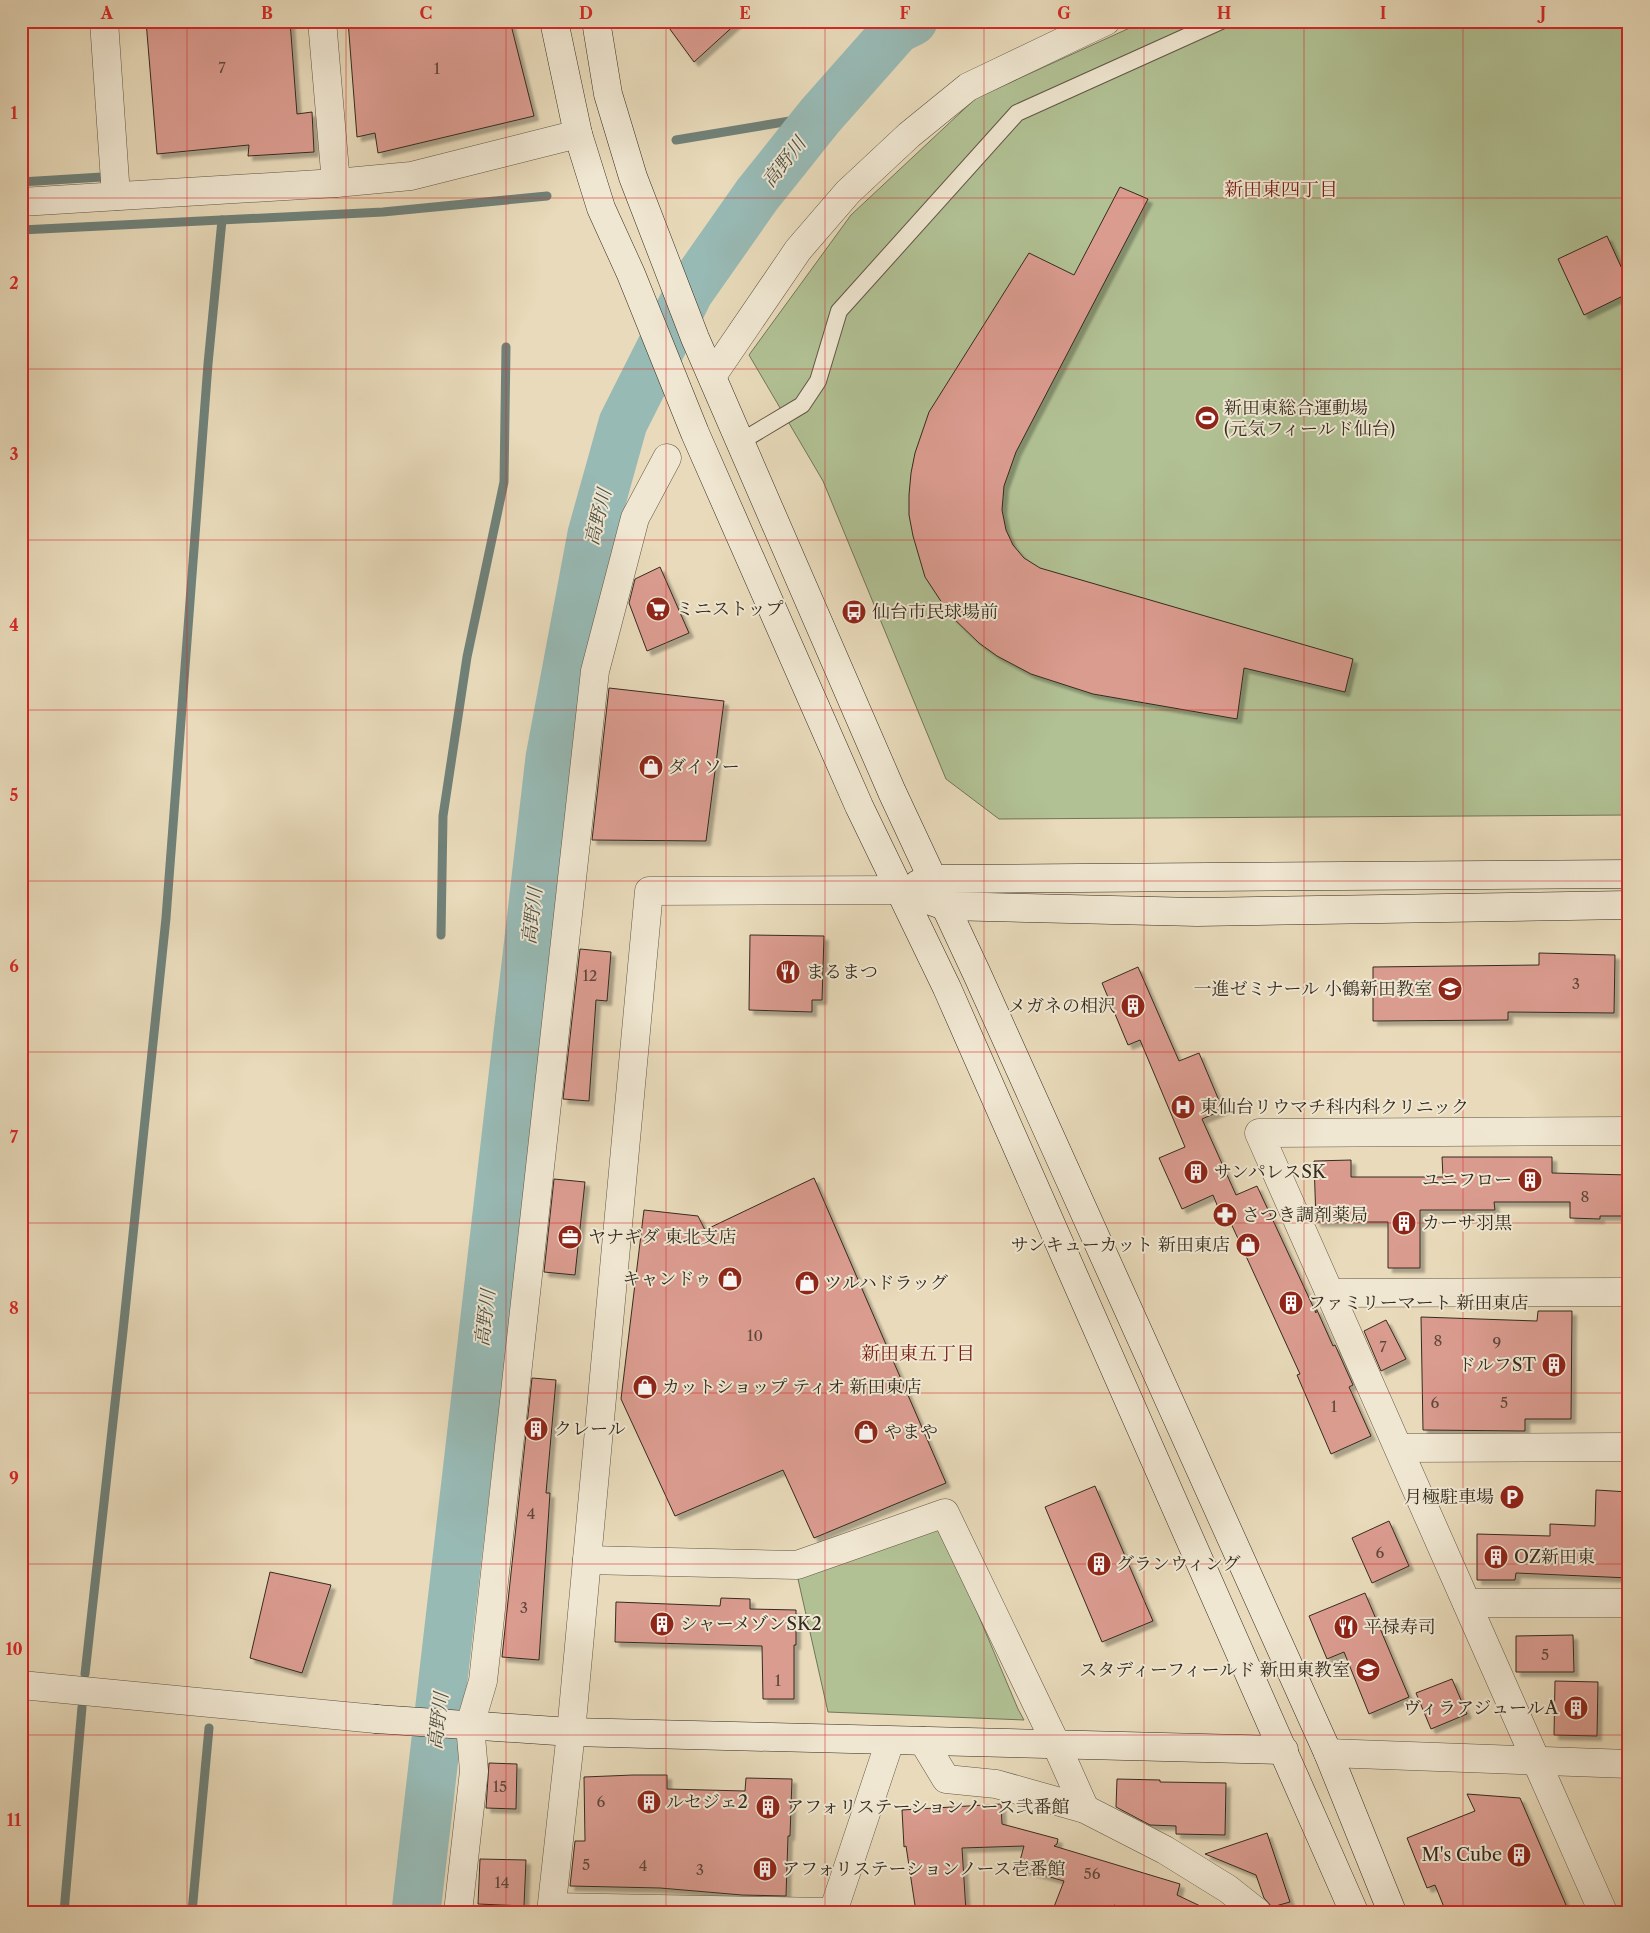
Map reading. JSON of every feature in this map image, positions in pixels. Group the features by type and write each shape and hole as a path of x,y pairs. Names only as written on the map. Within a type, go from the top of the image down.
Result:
{"street":[{"path":"104,21 116,196"},
{"path":"322,21 336,183"},
{"path":"554,21 578,134 600,208 631,274 673,381 847,779 947,988 1354,1912"},
{"path":"596,21 608,94 633,177 695,338 888,783 946,906 1328,1753 1392,1912"},
{"path":"712,376 798,250 848,192 909,135 968,87 1106,21"},
{"path":"21,202 336,183 411,176 578,134"},
{"path":"458,1912 474,1771 466,1725 483,1681 595,671 635,518 667,458"},
{"path":"824,1912 551,1909 571,1732 649,892 900,890 933,879 1629,874"},
{"path":"900,890 946,906 1197,912 1629,906"},
{"path":"1604,1912 1259,1133 1629,1131"},
{"path":"1330,1293 1629,1292"},
{"path":"1399,1448 1629,1447"},
{"path":"587,1560 797,1565 945,1512 1056,1744 1084,1809"},
{"path":"1467,1603 1629,1603"},
{"path":"21,1685 380,1719 571,1732 1284,1750"},
{"path":"833,1912 890,1741"},
{"path":"923,1741 946,1779 996,1784 1084,1809 1165,1850 1228,1889 1257,1912"},
{"path":"1328,1753 1629,1764"}],"lane":[{"path":"740,442 802,405 818,381 839,311 1017,112 1221,21"}],"green space":[{"name":"新田東総合運動場 (元気フィールド仙台)","path":"1145,21 1629,21 1629,815 999,819 946,779 823,481 749,355 851,215 976,98"},
{"path":"936,1527 953,1555 1024,1720 828,1712 798,1579"}],"building":[{"path":"146,21 290,21 297,114 312,112 314,152 248,156 249,145 157,154"},
{"path":"348,21 510,21 534,116 378,153 375,133 357,137"},
{"path":"664,21 739,21 694,62"},
{"path":"1120,187 1148,199 1016,452 1004,486 1002,510 1006,530 1013,545 1024,558 1040,568 1353,659 1345,692 1244,668 1237,719 1093,694 1031,674 997,656 979,643 950,615 925,577 913,536 909,515 909,495 915,453 929,412 1029,253 1074,275"},
{"path":"1607,236 1629,284 1629,293 1584,315 1558,259"},
{"path":"660,567 689,633 647,651 629,603 635,579"},
{"path":"609,688 724,701 706,841 592,840"},
{"path":"750,935 824,936 822,1000 812,1000 812,1012 749,1010"},
{"path":"580,949 611,952 607,1001 596,1000 589,1101 563,1099"},
{"path":"1539,953 1615,955 1614,1013 1508,1012 1508,1020 1373,1021 1373,967 1539,965"},
{"path":"1138,967 1179,1061 1199,1053 1223,1110 1202,1119 1236,1195 1257,1186 1316,1313 1316,1308 1353,1385 1349,1387 1371,1436 1331,1454 1297,1375 1300,1374 1229,1219 1224,1222 1213,1195 1182,1209 1159,1158 1185,1147 1140,1040 1128,1045 1102,983"},
{"path":"1442,1157 1552,1157 1552,1173 1629,1175 1629,1216 1600,1216 1600,1219 1570,1218 1570,1202 1494,1202 1495,1210 1420,1210 1420,1268 1388,1268 1388,1222 1316,1222 1314,1161 1351,1160 1351,1177 1443,1177"},
{"path":"814,1178 946,1483 814,1538 783,1470 675,1516 621,1399 644,1210 698,1216 705,1230"},
{"path":"554,1179 585,1182 575,1275 544,1272"},
{"path":"1538,1311 1572,1311 1571,1419 1525,1419 1525,1431 1423,1430 1421,1317 1537,1321"},
{"path":"1386,1320 1406,1359 1381,1371 1364,1331"},
{"path":"532,1378 556,1380 546,1493 550,1493 539,1660 502,1657"},
{"name":"グランウィング","path":"1095,1486 1153,1621 1102,1642 1045,1507"},
{"path":"1596,1490 1629,1492 1629,1578 1516,1573 1515,1580 1477,1580 1477,1534 1550,1536 1550,1524 1595,1526"},
{"path":"1389,1521 1409,1566 1372,1583 1352,1538"},
{"path":"270,1572 331,1585 302,1673 250,1658"},
{"path":"1365,1593 1409,1697 1369,1714 1344,1652 1327,1659 1309,1616"},
{"path":"721,1598 750,1599 750,1609 796,1610 794,1699 763,1699 762,1646 615,1642 616,1602 720,1606"},
{"path":"1573,1635 1574,1672 1516,1672 1516,1636"},
{"path":"1452,1679 1467,1714 1431,1729 1416,1693"},
{"name":"ヴィラアジュールA","path":"1555,1681 1598,1682 1597,1736 1554,1735"},
{"path":"489,1763 517,1764 516,1809 486,1808"},
{"path":"667,1775 667,1789 745,1791 746,1778 792,1779 786,1896 742,1895 660,1888 570,1886 575,1841 585,1841 584,1777"},
{"path":"1117,1779 1226,1783 1225,1835 1176,1834 1176,1826 1150,1825 1116,1807"},
{"path":"1467,1794 1520,1798 1569,1912 1446,1912 1435,1885 1427,1888 1407,1838 1475,1811"},
{"path":"1001,1804 1002,1824 1058,1839 1057,1844 1054,1846 1180,1884 1177,1895 1213,1912 1135,1912 1114,1905 1111,1912 1052,1912 1064,1881 1018,1868 1024,1846 962,1848 966,1912 916,1912 906,1846 904,1847 902,1810"},
{"path":"1267,1833 1290,1902 1272,1907 1264,1898 1256,1875 1205,1854"},
{"path":"480,1859 526,1860 524,1906 478,1904"}],"waterway":[{"name":"高野川","path":"416,1912 550,758 592,534 623,423 689,292 757,195 820,116 897,29 913,21"},
{"path":"676,140 820,116"},
{"path":"21,182 102,177"},
{"path":"21,230 383,212 547,196"},
{"path":"85,1674 166,918 208,364 222,220"},
{"path":"441,935 443,816 467,657 504,482 506,347"},
{"path":"64,1912 82,1707"},
{"path":"192,1912 209,1728"}],"place":[{"name":"新田東総合運動場 (元気フィールド仙台)","path":"1207,418"},
{"name":"ミニストップ","path":"658,609"},
{"name":"仙台市民球場前","path":"854,612"},
{"name":"ダイソー","path":"651,767"},
{"name":"まるまつ","path":"788,972"},
{"name":"一進ゼミナール 小鶴新田教室","path":"1450,989"},
{"name":"メガネの相沢","path":"1133,1006"},
{"name":"東仙台リウマチ科内科クリニック","path":"1183,1107"},
{"name":"サンパレスSK","path":"1196,1172"},
{"name":"ユニフロー","path":"1530,1180"},
{"name":"さつき調剤薬局","path":"1225,1215"},
{"name":"カーサ羽黒","path":"1404,1223"},
{"name":"ヤナギダ 東北支店","path":"570,1237"},
{"name":"サンキューカット 新田東店","path":"1248,1245"},
{"name":"キャンドゥ","path":"730,1279"},
{"name":"ツルハドラッグ","path":"807,1283"},
{"name":"ファミリーマート 新田東店","path":"1291,1303"},
{"name":"ドルフST","path":"1554,1365"},
{"name":"カットショップ ティオ 新田東店","path":"645,1387"},
{"name":"クレール","path":"536,1429"},
{"name":"やまや","path":"866,1432"},
{"name":"月極駐車場","path":"1512,1497"},
{"name":"OZ新田東","path":"1496,1557"},
{"name":"グランウィング","path":"1099,1564"},
{"name":"シャーメゾンSK2","path":"662,1624"},
{"name":"平禄寿司","path":"1346,1627"},
{"name":"スタディーフィールド 新田東教室","path":"1368,1670"},
{"name":"ヴィラアジュールA","path":"1576,1708"},
{"name":"ルセジェ2","path":"649,1802"},
{"name":"アフォリステーションノース弐番館","path":"768,1807"},
{"name":"M's Cube","path":"1519,1855"},
{"name":"アフォリステーションノース壱番館","path":"765,1869"}],"district":[{"name":"新田東四丁目","path":"1281,189"},
{"name":"新田東五丁目","path":"918,1353"}]}
